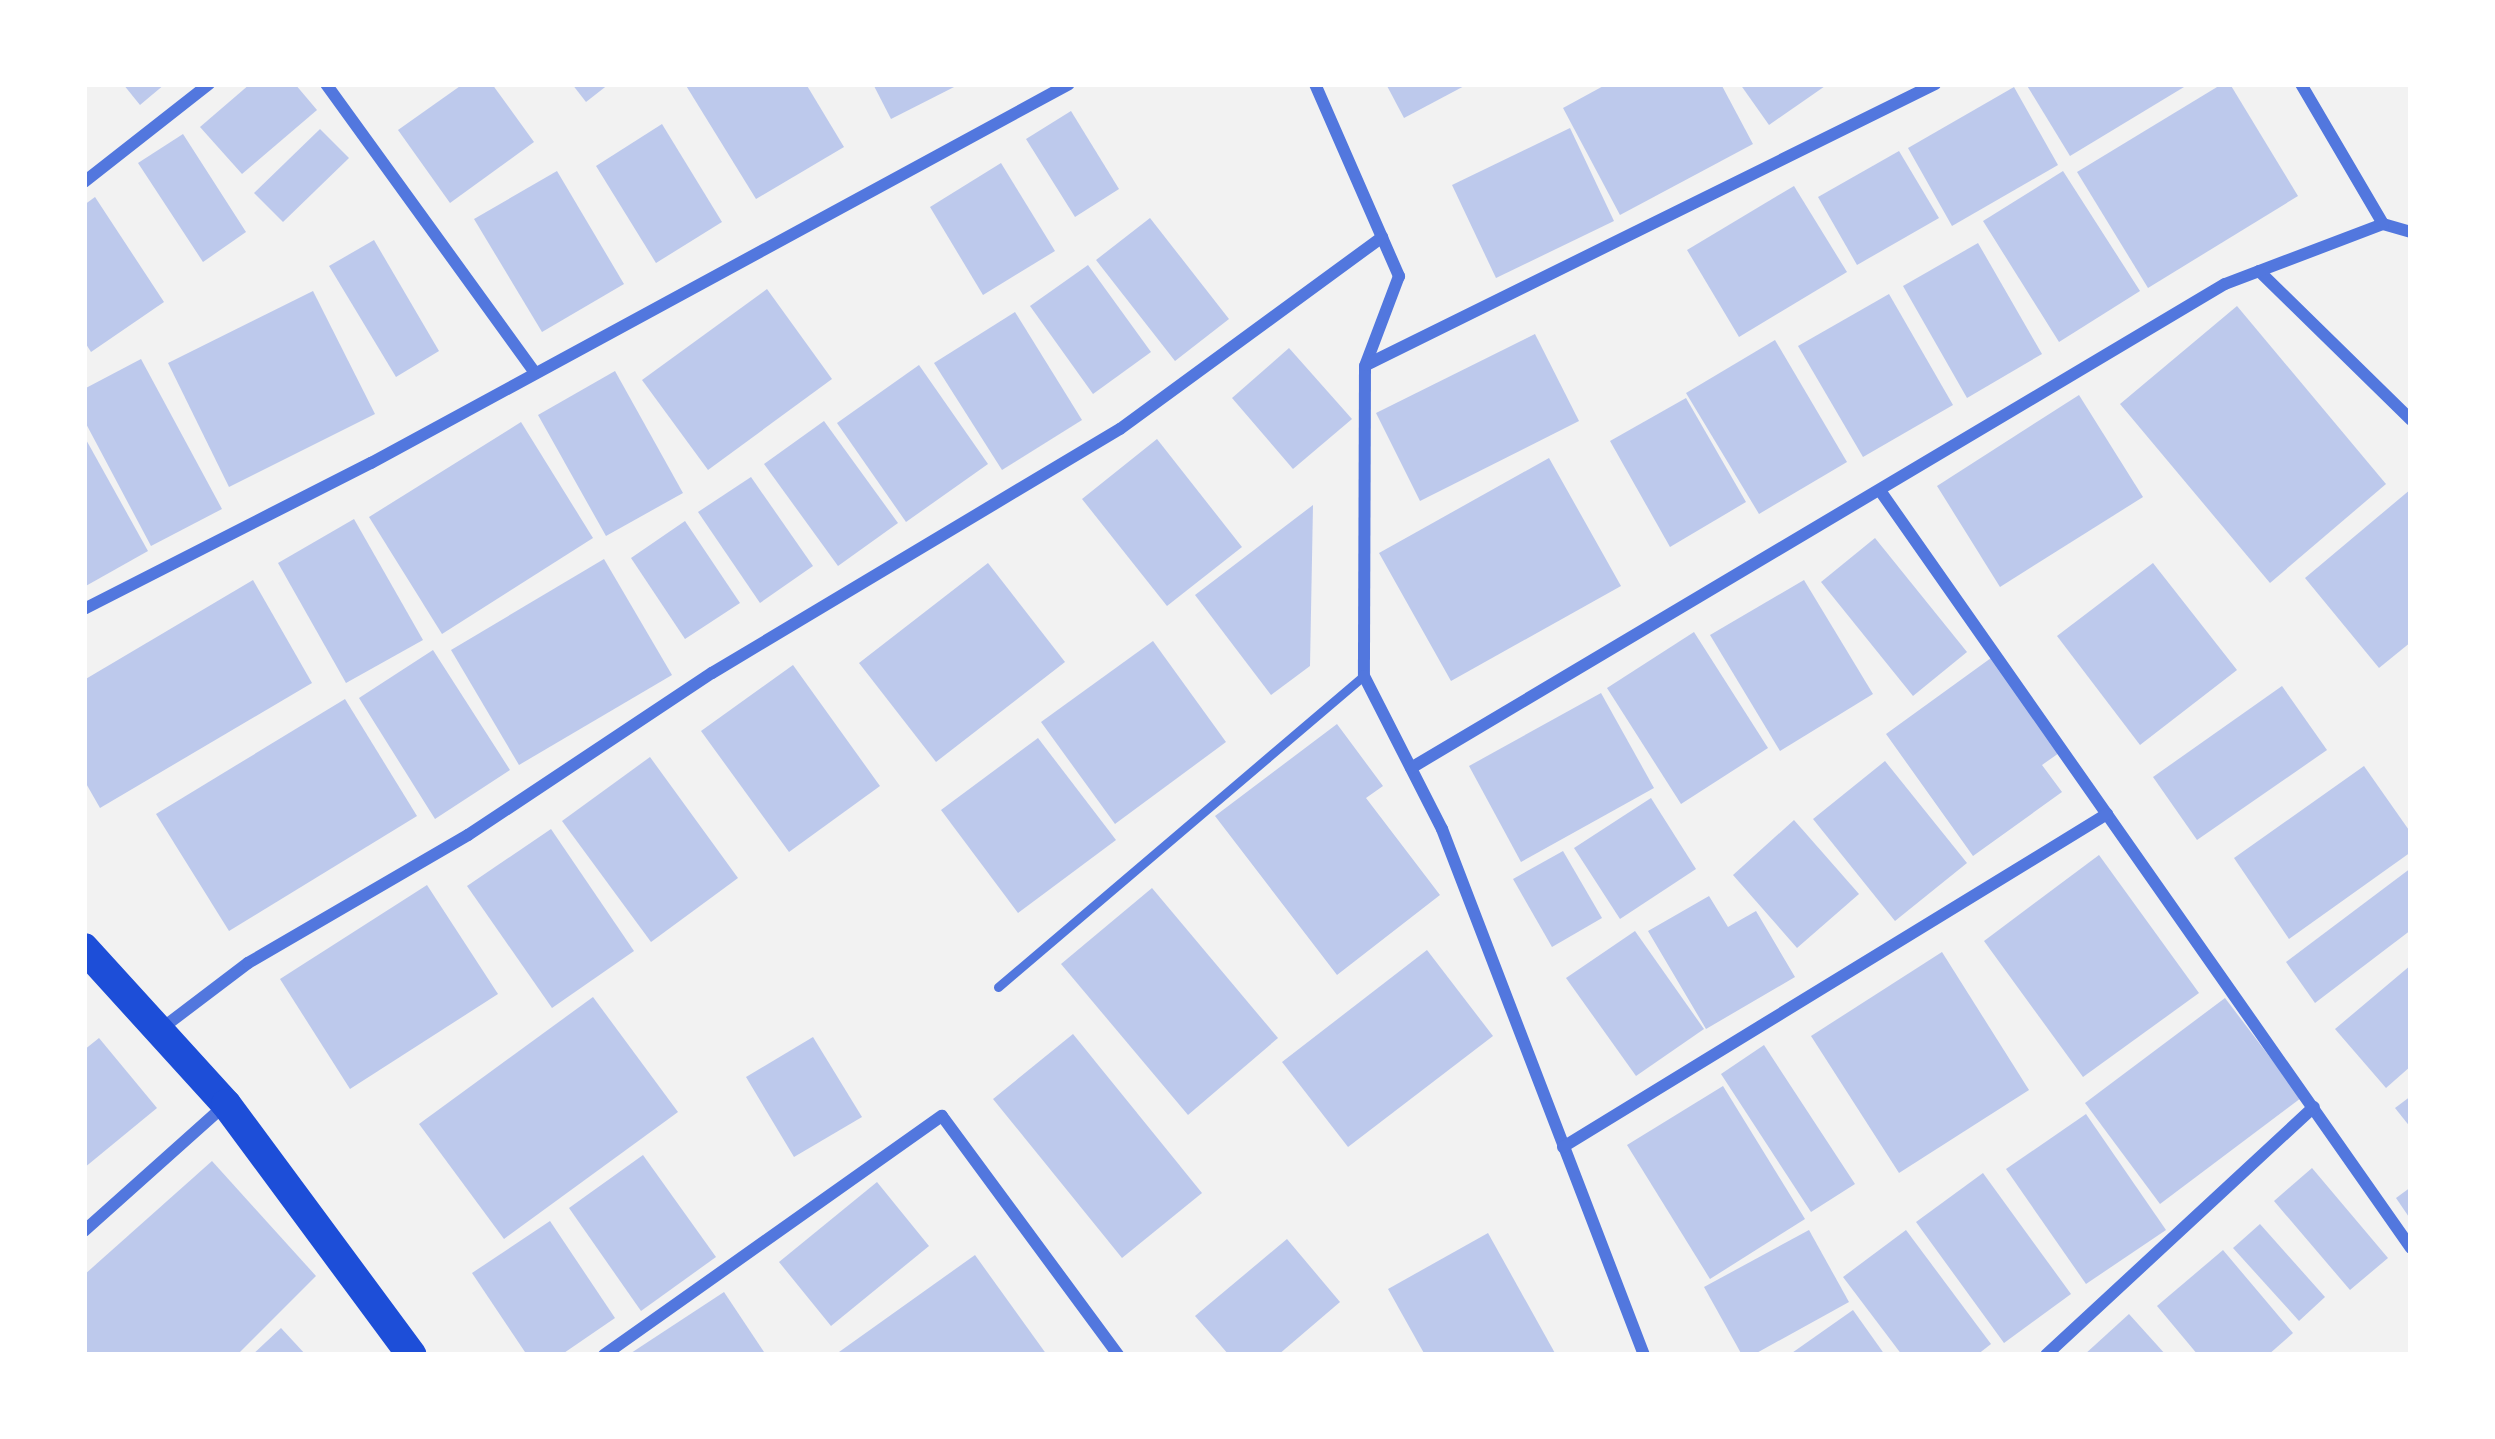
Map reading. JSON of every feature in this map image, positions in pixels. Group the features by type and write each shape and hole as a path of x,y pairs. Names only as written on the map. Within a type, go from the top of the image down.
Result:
{"main road":[{"path":"84,948 226,1104 412,1355"}],"street":[{"path":"84,182 209,84"},
{"path":"326,84 535,373"},
{"path":"84,609 535,373 1069,84"},
{"path":"1315,84 1399,277 1365,366 1364,676 1451,850 1644,1355"},
{"path":"1365,366 1935,84"},
{"path":"2301,84 2383,224"},
{"path":"1412,768 2225,284 2383,224 2411,232"},
{"path":"161,1029 248,963 467,835 712,673 1120,429 1382,237"},
{"path":"2259,271 2411,420"},
{"path":"1881,492 2411,1248"},
{"path":"1563,1147 2107,814"},
{"path":"84,1232 226,1104"},
{"path":"2046,1355 2314,1107"},
{"path":"604,1355 942,1116 1118,1355"}],"lane":[{"path":"998,987 1364,676"}],"building":[{"path":"123,84 165,84 140,105"},
{"path":"250,84 295,84 317,110 242,174 200,127"},
{"path":"463,84 492,84 534,142 450,203 398,130"},
{"path":"572,84 609,84 586,102"},
{"path":"685,84 806,84 844,147 756,199"},
{"path":"873,84 960,84 891,119"},
{"path":"1386,84 1468,84 1404,118"},
{"path":"1607,84 1721,84 1753,144 1620,215 1563,108"},
{"path":"1740,84 1828,84 1769,125"},
{"path":"2026,84 2189,84 2070,156"},
{"path":"2222,84 2230,84 2298,196 2148,288 2077,172"},
{"path":"2014,87 2058,165 1952,226 1908,148"},
{"path":"1071,111 1119,189 1075,217 1026,139"},
{"path":"662,124 722,222 656,263 596,166"},
{"path":"1570,128 1614,221 1496,278 1452,185"},
{"path":"320,129 349,158 283,222 254,193"},
{"path":"183,134 246,232 203,262 138,163"},
{"path":"1899,151 1939,218 1857,265 1818,197"},
{"path":"1001,163 1055,251 983,295 930,207"},
{"path":"557,171 624,284 542,332 474,219"},
{"path":"2063,171 2140,291 2059,342 1983,221"},
{"path":"1794,186 1847,272 1739,337 1687,250"},
{"path":"95,197 164,302 91,352 84,341 84,205"},
{"path":"1150,218 1229,319 1175,361 1096,260"},
{"path":"374,240 439,351 396,377 329,266"},
{"path":"1978,243 2042,354 1967,398 1903,286"},
{"path":"1088,265 1151,352 1093,394 1030,306"},
{"path":"767,289 832,379 708,470 642,380"},
{"path":"313,291 375,414 229,487 168,363"},
{"path":"1889,294 1953,405 1863,457 1798,346"},
{"path":"2237,306 2386,484 2270,583 2120,404"},
{"path":"1015,312 1082,420 1002,470 934,363"},
{"path":"1535,334 1579,421 1420,501 1376,413"},
{"path":"1775,340 1847,462 1759,514 1686,393"},
{"path":"1289,348 1352,419 1293,469 1232,398"},
{"path":"141,359 222,509 151,546 84,420 84,389"},
{"path":"919,365 988,464 906,522 837,423"},
{"path":"615,371 683,493 606,536 538,415"},
{"path":"2079,395 2143,497 2000,587 1937,486"},
{"path":"1686,398 1746,502 1670,547 1610,441"},
{"path":"824,421 898,523 838,566 764,464"},
{"path":"521,422 593,538 442,634 369,517"},
{"path":"84,436 148,551 84,587"},
{"path":"1157,439 1242,547 1167,606 1082,499"},
{"path":"1549,458 1621,586 1451,681 1379,553"},
{"path":"751,477 813,566 760,603 698,512"},
{"path":"2411,489 2411,642 2379,668 2305,578"},
{"path":"1313,505 1310,666 1271,695 1195,595"},
{"path":"354,519 423,640 346,683 278,563"},
{"path":"685,521 740,603 685,639 631,558"},
{"path":"1875,538 1967,652 1913,696 1821,582"},
{"path":"604,559 672,675 519,765 451,650"},
{"path":"988,563 1065,662 936,762 859,663"},
{"path":"2153,563 2237,670 2140,745 2057,636"},
{"path":"253,580 312,683 100,808 84,780 84,680"},
{"path":"1804,580 1873,694 1780,751 1710,635"},
{"path":"1694,632 1768,748 1681,804 1607,688"},
{"path":"1153,641 1226,742 1115,824 1041,722"},
{"path":"433,650 510,770 435,819 359,698"},
{"path":"1991,658 2059,753 2042,765 2062,792 1973,856 1886,734"},
{"path":"793,665 880,786 789,852 701,731"},
{"path":"2282,686 2327,750 2197,840 2153,777"},
{"path":"1601,693 1654,788 1521,862 1469,766"},
{"path":"345,699 417,816 229,931 156,814"},
{"path":"1337,724 1383,786 1366,798 1440,895 1337,975 1215,816"},
{"path":"1038,738 1116,840 1018,913 941,810"},
{"path":"650,757 738,878 651,942 562,821"},
{"path":"1885,761 1967,863 1895,921 1813,819"},
{"path":"2364,766 2411,833 2411,852 2289,939 2234,858"},
{"path":"1651,798 1696,869 1620,919 1574,848"},
{"path":"1794,820 1859,894 1797,948 1733,875"},
{"path":"551,829 634,951 552,1008 467,886"},
{"path":"1563,851 1602,918 1552,947 1513,879"},
{"path":"2099,855 2199,993 2083,1077 1984,941"},
{"path":"2411,868 2411,930 2315,1003 2286,962"},
{"path":"427,885 498,994 350,1089 280,979"},
{"path":"1152,888 1278,1038 1188,1115 1061,964"},
{"path":"1709,896 1728,927 1756,911 1795,977 1706,1029 1648,931"},
{"path":"1635,931 1704,1029 1636,1076 1566,978"},
{"path":"1427,950 1493,1036 1348,1147 1282,1062"},
{"path":"1942,952 2029,1090 1899,1173 1811,1036"},
{"path":"2411,965 2411,1066 2386,1088 2335,1029"},
{"path":"593,997 678,1112 504,1239 419,1124"},
{"path":"2225,998 2301,1098 2160,1204 2085,1103"},
{"path":"1073,1034 1202,1193 1122,1258 993,1099"},
{"path":"813,1037 862,1117 794,1157 746,1077"},
{"path":"99,1038 157,1108 84,1168 84,1050"},
{"path":"1764,1045 1855,1184 1811,1212 1721,1074"},
{"path":"1723,1086 1805,1219 1710,1279 1627,1145"},
{"path":"2411,1096 2411,1128 2395,1108"},
{"path":"2086,1114 2166,1230 2086,1284 2006,1169"},
{"path":"643,1155 716,1257 641,1311 569,1208"},
{"path":"212,1161 316,1276 237,1355 84,1355 84,1275"},
{"path":"2312,1168 2388,1258 2350,1290 2274,1201"},
{"path":"1983,1173 2071,1294 2004,1343 1916,1222"},
{"path":"877,1182 929,1246 831,1326 779,1262"},
{"path":"2411,1187 2411,1220 2396,1198"},
{"path":"550,1221 615,1318 561,1355 527,1355 472,1273"},
{"path":"2260,1224 2325,1297 2299,1321 2233,1248"},
{"path":"1809,1230 1849,1302 1753,1355 1742,1355 1704,1287"},
{"path":"1906,1230 1991,1344 1977,1355 1902,1355 1843,1277"},
{"path":"1488,1233 1556,1355 1425,1355 1388,1289"},
{"path":"1287,1239 1340,1302 1278,1355 1229,1355 1195,1316"},
{"path":"2223,1250 2293,1333 2268,1355 2198,1355 2157,1306"},
{"path":"975,1255 1047,1355 841,1355 839,1352"},
{"path":"724,1292 766,1355 628,1355"},
{"path":"1853,1310 1885,1355 1789,1355"},
{"path":"2129,1314 2166,1355 2084,1355"},
{"path":"281,1328 306,1355 252,1355"}]}
